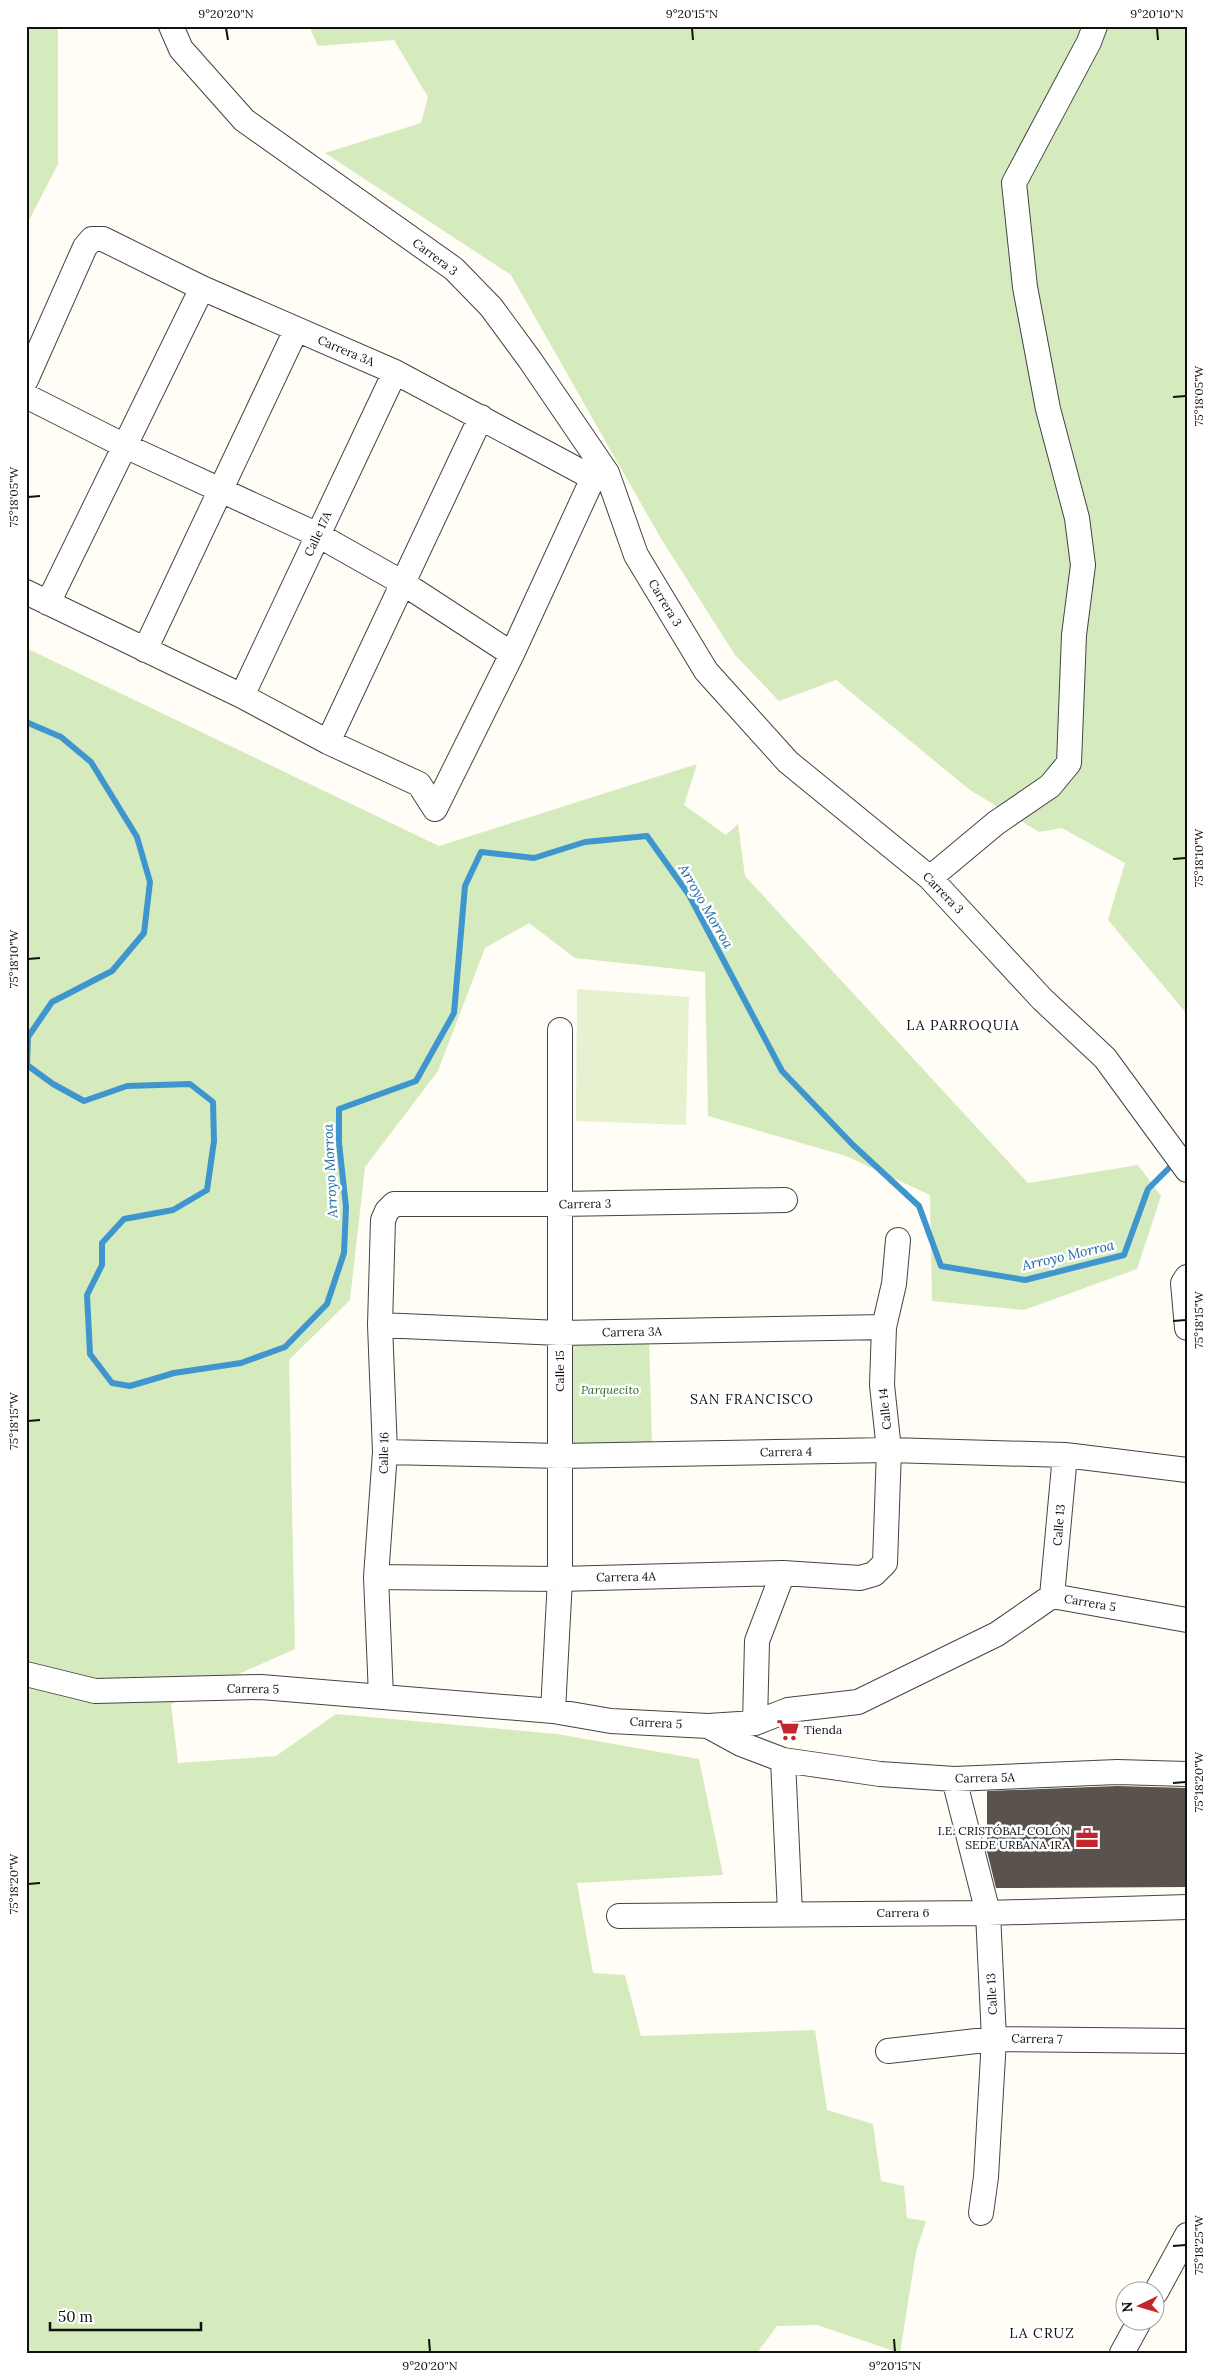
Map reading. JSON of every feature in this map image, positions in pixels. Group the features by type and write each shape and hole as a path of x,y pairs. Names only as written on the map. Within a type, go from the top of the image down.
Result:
{"street":[{"name":"Carrera 3","path":"171,26 181,49 244,120 454,269 491,307 530,360 600,476 636,555 706,670 788,762 930,878 1042,999 1105,1058 1187,1170"},
{"path":"930,878 996,823 1050,786 1069,763 1074,635 1083,565 1076,518 1044,390 1026,286 1014,183 1089,42 1095,26"},
{"name":"Carrera 3A","path":"26,380 85,247 92,239 102,240 202,288 395,372 600,476"},
{"path":"48,603 123,445 202,288"},
{"path":"145,650 296,330"},
{"name":"Calle 17A","path":"242,696 395,372"},
{"path":"26,396 123,445 318,535 403,583 512,654"},
{"path":"328,742 481,417"},
{"path":"26,592 242,696 328,742 418,784 434,810 600,476"},
{"name":"Calle 15","path":"553,1711 560,1579 560,1030"},
{"name":"Carrera 3","path":"387,1211 394,1204 560,1204 785,1200"},
{"name":"Calle 16","path":"381,1696 376,1577 385,1452 380,1325 383,1220 387,1211"},
{"name":"Calle 14","path":"874,1574 885,1563 889,1450 882,1385 884,1327 894,1284 898,1240"},
{"path":"1187,1277 1183,1284 1187,1328"},
{"name":"Carrera 3A","path":"380,1325 560,1333 884,1327"},
{"name":"Carrera 4","path":"385,1452 560,1456 889,1450 1065,1454 1187,1470"},
{"name":"Calle 13","path":"1052,1596 1065,1454"},
{"path":"755,1723 757,1641 782,1574"},
{"name":"Carrera 4A","path":"376,1577 560,1579 782,1574 860,1578 874,1574"},
{"name":"Carrera 5","path":"26,1674 94,1691 261,1687 553,1711 611,1720 708,1726 755,1723 788,1710 858,1702 996,1634 1052,1596 1187,1620"},
{"name":"Carrera 5A","path":"708,1726 741,1744 783,1760 880,1774 954,1779 1116,1772 1187,1774"},
{"path":"783,1760 790,1913"},
{"name":"Calle 13","path":"954,1779 988,1913 994,2038 986,2177 981,2213"},
{"name":"Carrera 6","path":"619,1916 790,1913 988,1913 1187,1907"},
{"name":"Carrera 7","path":"888,2051 994,2038 1187,2041"},
{"path":"1161,2282 1187,2235"},
{"path":"1122,2353 1134,2332"}],"green space":[{"path":"26,26 58,26 58,164 26,226"},
{"path":"309,26 1187,26 1187,1014 1108,920 1125,863 1062,828 1039,832 970,790 836,680 779,701 735,655 660,537 511,275 325,153 421,123 428,97 394,40 318,46"},
{"path":"26,648 439,846 697,764 684,805 726,835 738,824 745,876 1028,1183 1138,1165 1161,1196 1137,1269 1024,1310 932,1301 930,1195 846,1156 708,1116 705,972 575,958 529,923 485,948 438,1071 365,1167 350,1300 289,1360 295,1649 171,1704 178,1763 276,1756 336,1714 557,1734 699,1759 723,1875 577,1883 593,1973 625,1975 641,2036 815,2030 827,2110 873,2124 881,2181 904,2186 907,2218 926,2221 916,2252 900,2353 817,2325 777,2326 757,2353 26,2353"},
{"path":"577,989 689,997 686,1125 576,1121"},
{"name":"Parquecito","path":"570,1335 649,1335 652,1445 570,1447"}],"building":[{"name":"I.E. CRISTÓBAL COLÓN SEDE URBANA 1RA","path":"1117,1786 1187,1788 1187,1887 996,1888 987,1851 987,1791"}],"waterway":[{"name":"Arroyo Morroa","path":"26,722 61,737 91,762 137,837 150,882 144,933 112,971 52,1002 28,1037 27,1065 53,1084 84,1101 127,1086 190,1084 213,1102 214,1141 207,1190 173,1210 124,1219 102,1243 102,1265 87,1295 90,1354 112,1383 130,1386 174,1373 241,1363 285,1347 327,1304 344,1253 346,1207 339,1143 339,1109 416,1081 454,1013 465,886 481,852 534,858 585,842 647,836 689,895 782,1071 853,1145 919,1206 941,1266 1025,1280 1124,1255 1148,1189 1176,1161"}],"place":[{"name":"Tienda","path":"788,1730"},
{"name":"I.E. CRISTÓBAL COLÓN SEDE URBANA 1RA","path":"1087,1838"}],"district":[{"name":"LA PARROQUIA","path":"963,1025"},
{"name":"SAN FRANCISCO","path":"752,1399"},
{"name":"LA CRUZ","path":"1042,2333"}]}
